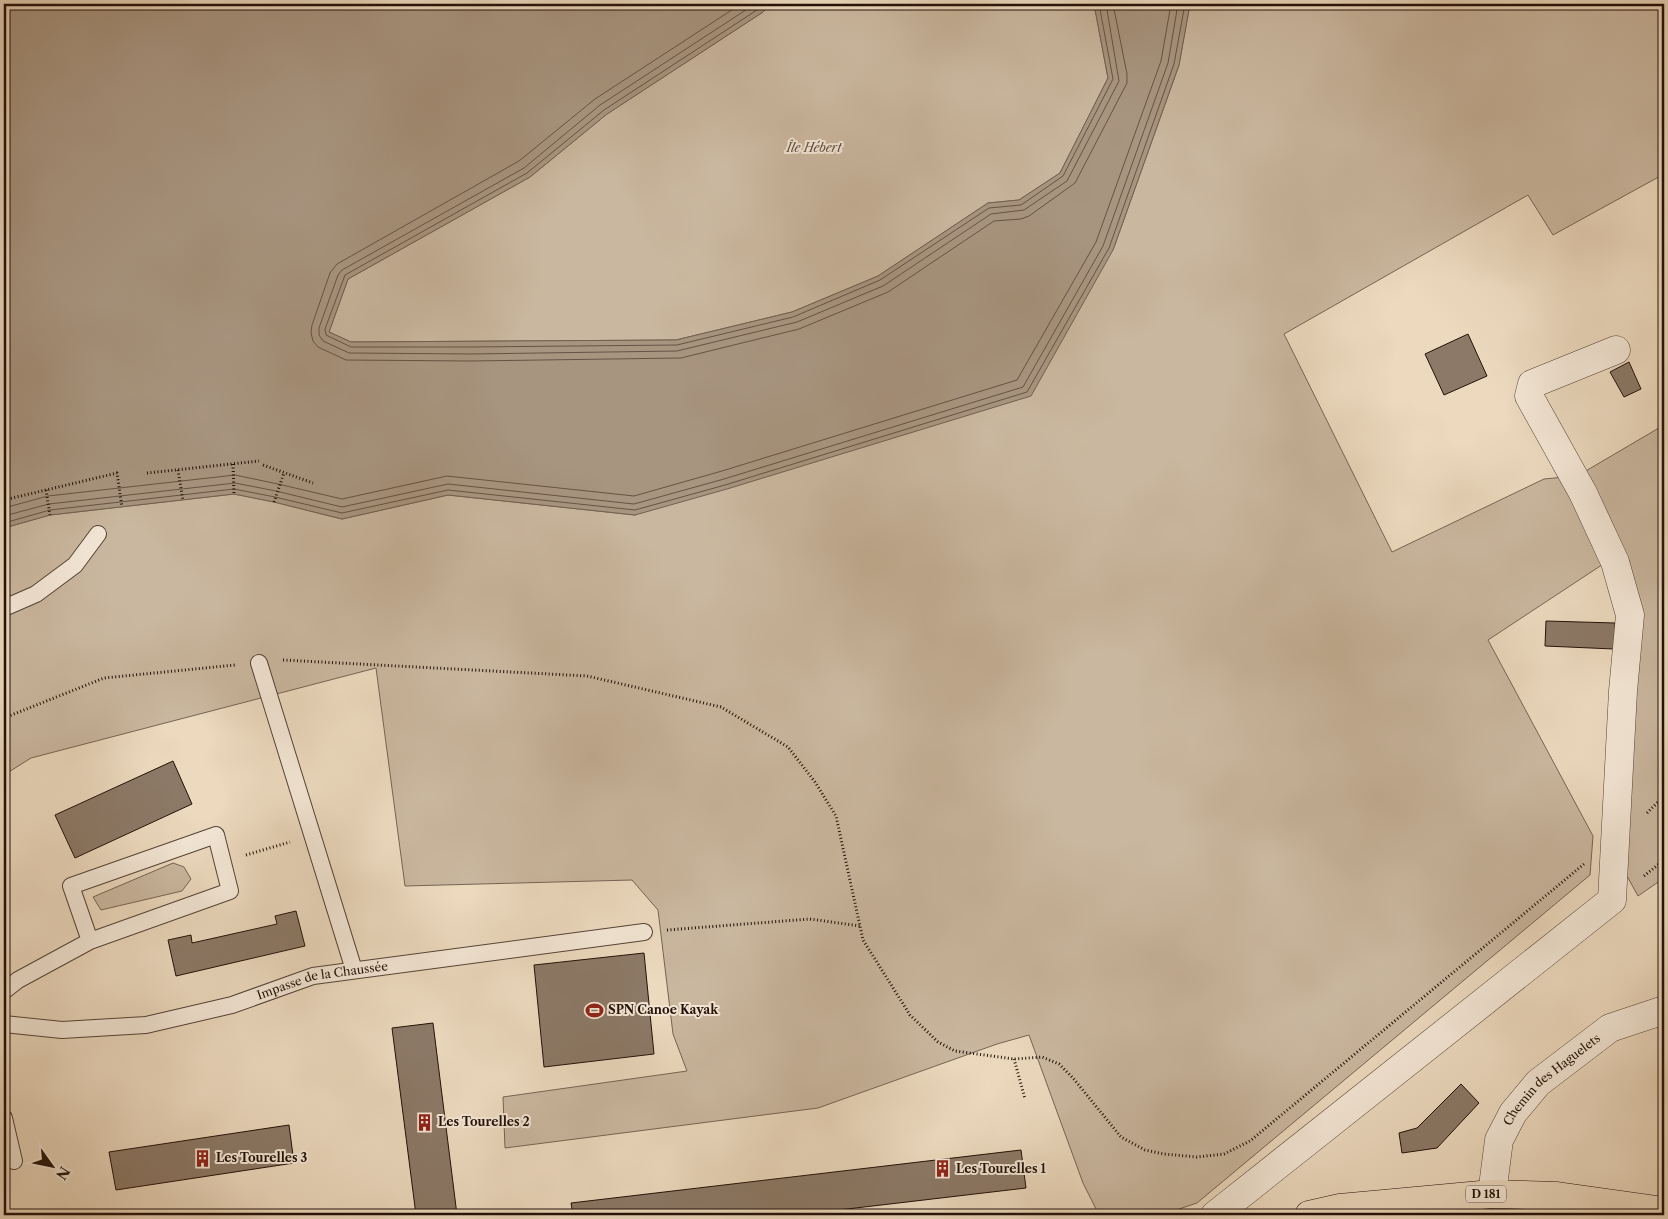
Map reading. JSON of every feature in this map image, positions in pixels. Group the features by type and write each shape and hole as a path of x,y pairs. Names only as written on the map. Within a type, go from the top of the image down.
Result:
{"main road":[{"name":"D 181","path":"1308,1215 1340,1208 1492,1194 1557,1196 1664,1211"}],"street":[{"path":"1215,1215 1612,900 1623,691 1630,615 1615,562 1583,493 1529,396 1532,384 1616,350"},
{"name":"Chemin des Haguelets","path":"1492,1194 1500,1140 1513,1113 1538,1083 1610,1028 1664,1010"}],"lane":[{"path":"4,608 36,594 75,565 98,534"},
{"path":"259,663 354,970"},
{"path":"4,991 18,980 90,941 230,891 216,835 72,886 90,941"},
{"name":"Impasse de la Chaussée","path":"4,1024 62,1030 146,1025 232,1005 313,976 644,932"},
{"path":"4,1118 14,1161"}],"path":[{"path":"147,474 259,461"},
{"path":"233,464 234,494"},
{"path":"263,465 313,483"},
{"path":"178,470 183,501"},
{"path":"274,502 284,472"},
{"path":"4,500 116,473 122,507"},
{"path":"46,490 50,515"},
{"path":"4,718 104,678 283,660 586,676 721,707 788,747 815,782 836,816 863,940 910,1015 938,1042 955,1051 1014,1058 1042,1057 1059,1064 1073,1078 1121,1137 1145,1150 1197,1158 1224,1154 1250,1142 1614,839 1639,822 1664,796"},
{"path":"223,862 313,836"},
{"path":"644,932 810,919 860,926"},
{"path":"1014,1058 1025,1099"}],"green space":[{"name":"Île Hébert","path":"770,4 1094,4 1108,78 1060,173 1019,200 988,203 878,276 792,312 676,340 351,342 329,332 348,279 530,177 607,114 763,12"},
{"path":"1190,4 1664,4 1664,174 1553,235 1528,195 1284,334 1392,552 1544,479 1565,477 1584,472 1664,425 1664,878 1638,896 1621,865 1620,553 1488,640 1593,836 1590,875 1197,1203 1161,1215 1099,1215 1083,1183 1029,1035 997,1044 818,1108 505,1148 503,1097 687,1071 673,1034 658,910 632,880 405,886 376,668 31,758 4,775 4,528 50,515 234,494 342,519 448,495 635,515 1113,250 1179,65"},
{"path":"173,863 184,867 191,879 182,891 101,910 93,897"}],"water":[{"path":"4,4 770,4 763,12 607,114 530,177 348,279 329,332 351,342 676,340 792,312 878,276 988,203 1019,200 1060,173 1108,78 1094,4 1190,4 1179,65 1113,250 1031,396 727,489 635,515 448,495 342,519 234,494 50,515 4,528"}],"building":[{"path":"1468,334 1487,376 1444,395 1425,354"},
{"path":"1629,362 1641,389 1624,397 1610,372"},
{"path":"1546,621 1615,623 1614,649 1545,646"},
{"path":"173,761 192,804 75,858 55,815"},
{"path":"296,911 305,946 176,976 168,940 191,935 192,943 277,924 275,916"},
{"name":"SPN Canoe Kayak","path":"644,953 654,1054 544,1067 534,965"},
{"name":"Les Tourelles 2","path":"433,1023 457,1215 416,1215 392,1028"},
{"path":"1461,1084 1479,1103 1437,1148 1402,1153 1399,1133 1417,1128"},
{"name":"Les Tourelles 3","path":"289,1125 294,1163 116,1190 109,1152"},
{"name":"Les Tourelles 1","path":"1021,1150 1026,1188 796,1215 573,1215 571,1203"}],"place":[{"name":"SPN Canoe Kayak","path":"594,1010"},
{"name":"Les Tourelles 2","path":"424,1122"},
{"name":"Les Tourelles 3","path":"202,1158"},
{"name":"Les Tourelles 1","path":"942,1169"}]}
